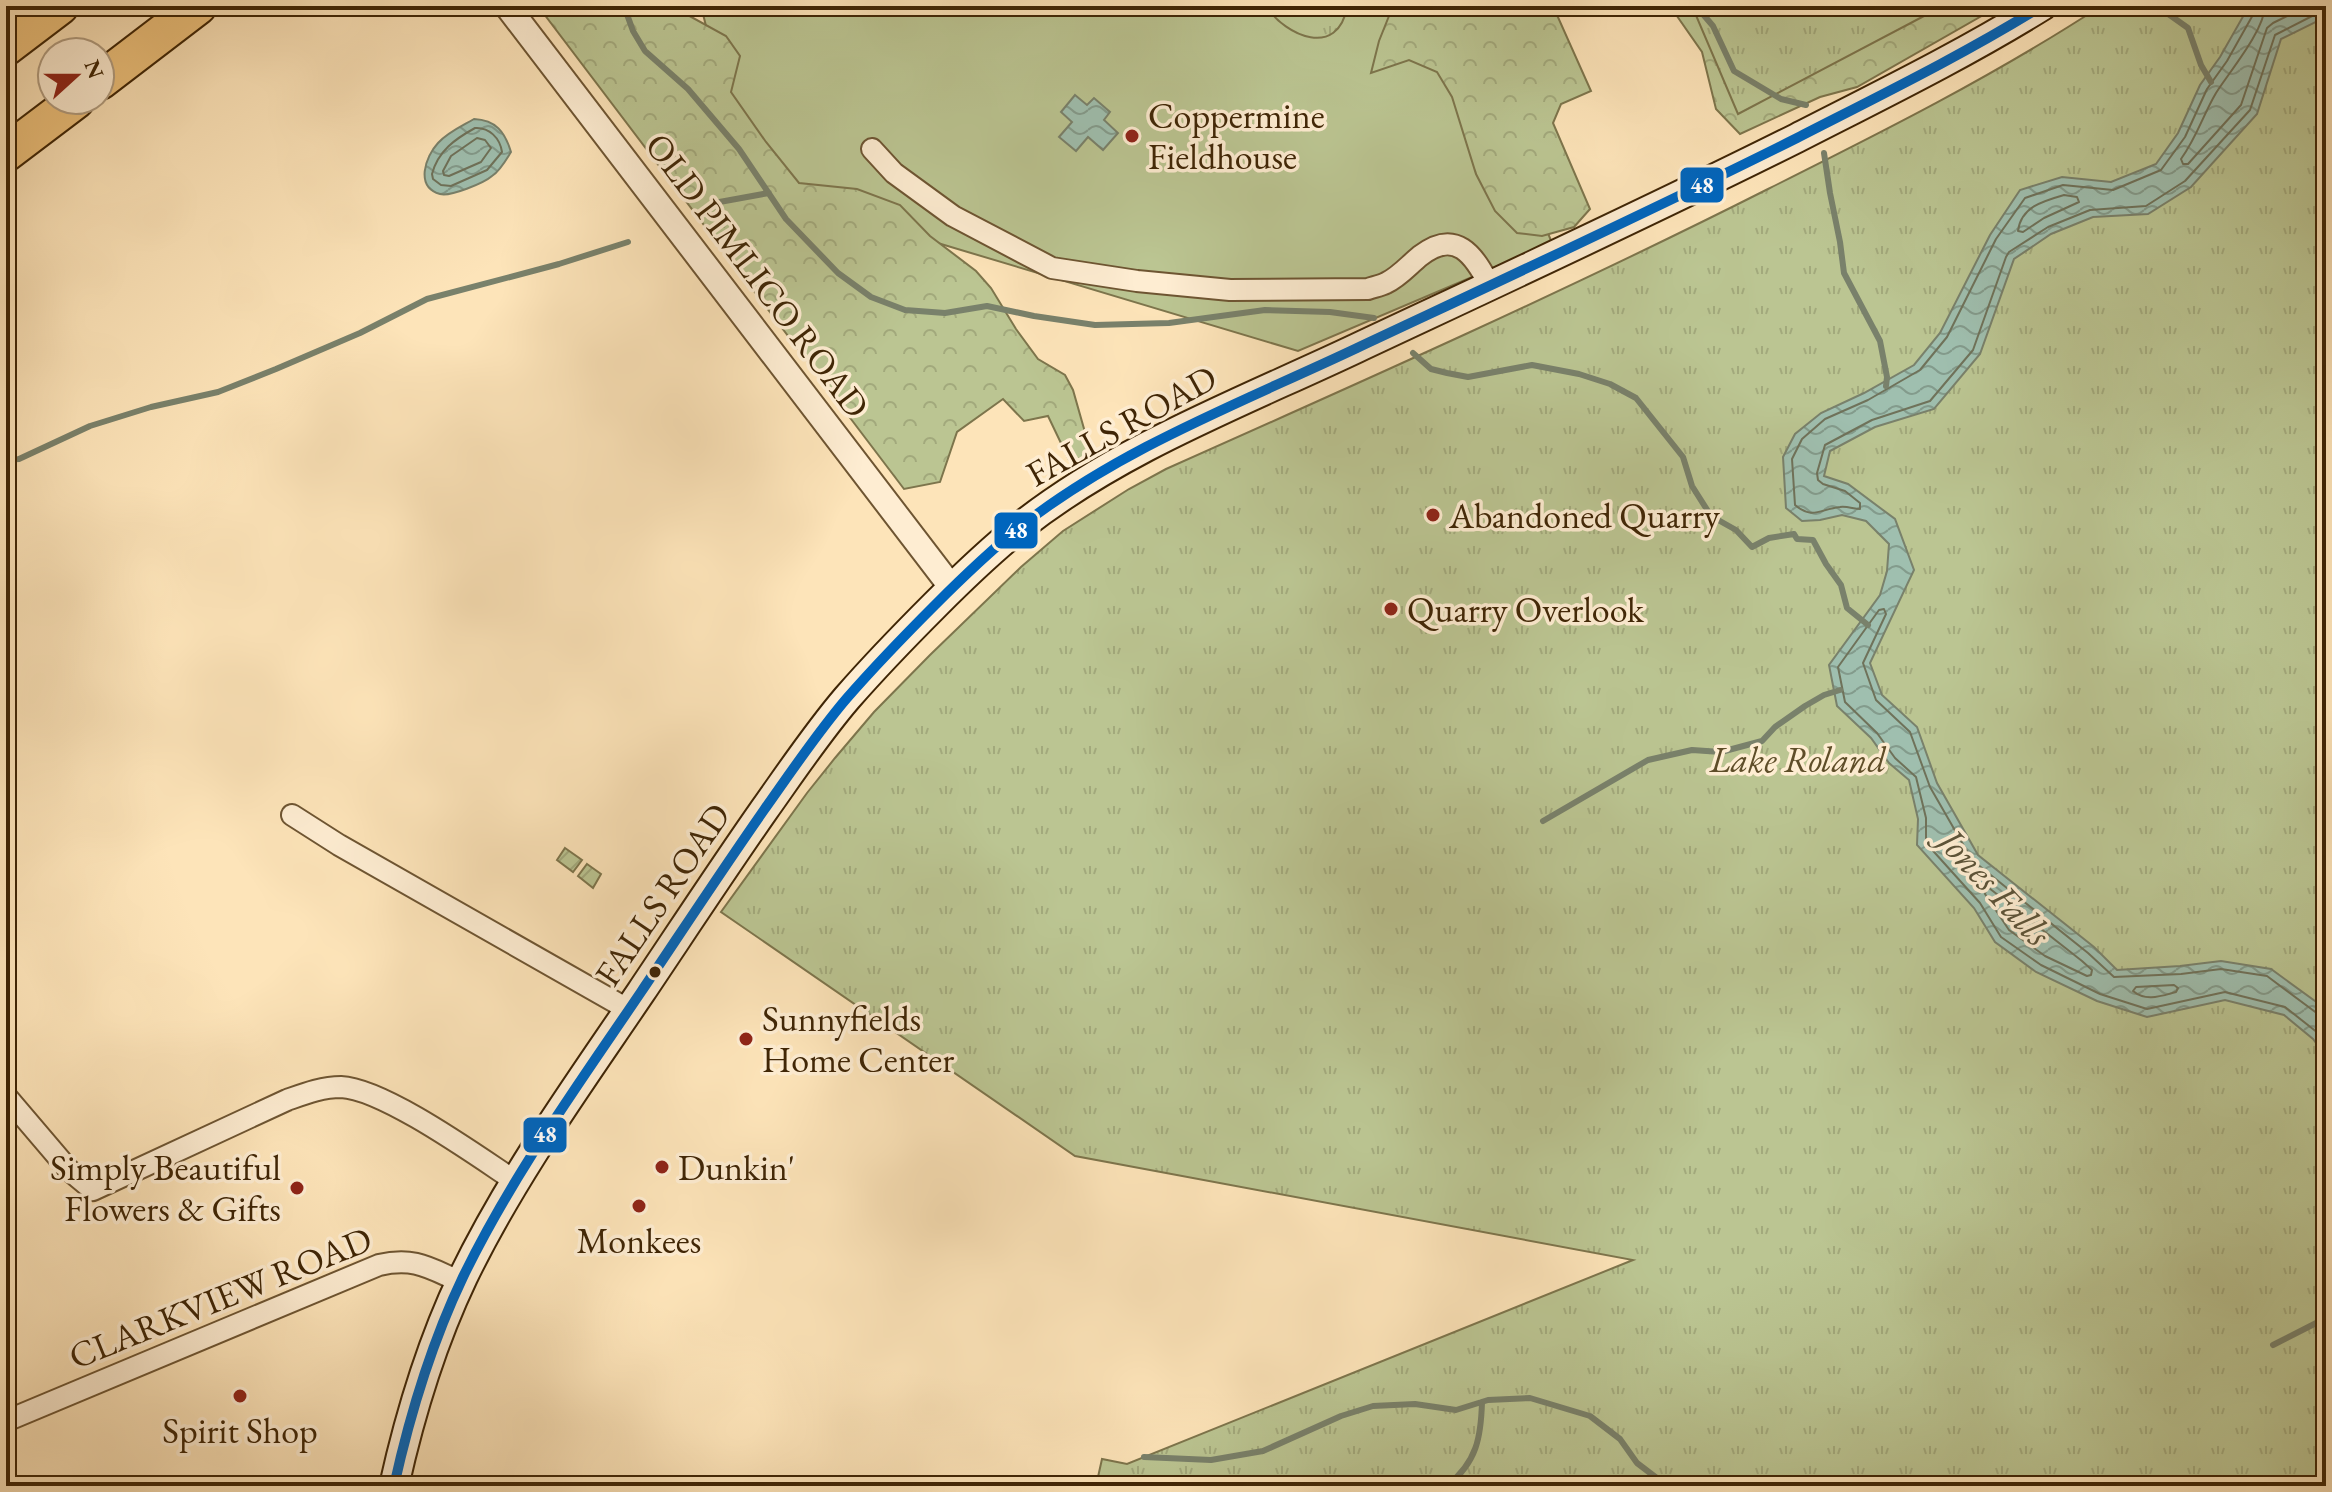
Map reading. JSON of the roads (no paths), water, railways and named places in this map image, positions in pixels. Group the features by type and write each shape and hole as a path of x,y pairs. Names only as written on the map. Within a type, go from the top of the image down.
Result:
{"highway":[{"path":"6,47 60,6"},
{"path":"116,69 198,6"},
{"path":"6,153 55,116"}],"main road":[{"name":"FALLS ROAD","path":"394,1486 429,1358 461,1282 515,1181 817,735 849,695 952,588 1024,523 1118,463 1214,414 1676,198 1883,95 2042,6"}],"street":[{"name":"OLD PIMLICO ROAD","path":"507,6 952,588"},
{"path":"872,149 894,173 953,216 1052,268 1137,281 1230,290 1368,289 1395,278 1433,247 1449,244 1464,249 1477,260 1490,286"},
{"path":"292,815 339,845 629,1010"},
{"path":"6,1096 69,1170 93,1190 287,1100 320,1089 341,1087 383,1100 515,1181"},
{"name":"CLARKVIEW ROAD","path":"6,1421 379,1265 414,1262 461,1282"}],"water":[{"name":"Jones Falls","path":"2249,6 2326,6 2326,17 2281,39 2257,114 2191,187 2148,214 2093,217 2051,234 2014,259 1980,354 1934,409 1875,427 1830,451 1824,476 1848,484 1895,519 1914,570 1870,663 1882,695 1917,727 1937,783 1978,855 2094,947 2117,970 2221,961 2271,969 2326,1009 2326,1056 2313,1039 2284,1015 2225,1000 2147,1017 2097,1001 2036,972 1995,942 1974,908 1917,845 1918,819 1909,780 1889,763 1871,738 1837,706 1829,665 1880,595 1887,571 1889,544 1866,521 1842,515 1802,521 1786,508 1783,457 1795,434 1821,413 1914,365 1940,333 1990,235 2020,190 2062,177 2111,182 2156,164 2178,133 2200,85"},
{"path":"1075,95 1087,105 1094,98 1110,112 1104,120 1118,133 1103,150 1088,137 1076,151 1059,137 1072,122 1061,112"},
{"path":"474,119 498,128 511,152 498,171 482,182 445,194 432,190 427,185 425,171 433,149 446,136"}],"waterway":[{"path":"624,6 633,31 645,51 688,89 739,149 786,219 838,273 871,297 905,310 945,313 987,306 1095,325 1169,323 1265,310 1330,312 1374,318"},
{"path":"1696,6 1713,26 1734,71 1781,99 1806,105"},
{"path":"2157,6 2188,28 2201,65 2211,82"},
{"path":"1824,153 1844,273 1880,341 1886,386"},
{"path":"714,203 769,193"},
{"path":"6,460 19,459 90,426 151,407 218,392 360,333 427,299 628,242"},
{"path":"1413,353 1431,369 1447,373 1468,377 1532,365 1579,374 1610,384 1636,398 1683,457 1692,486 1711,516 1736,530 1752,547 1769,538 1794,534 1797,539 1813,540 1841,585 1847,608 1868,625"},
{"path":"1543,821 1648,760 1692,750 1721,752 1762,741 1775,727 1805,706 1840,690"},
{"path":"2273,1345 2326,1318"},
{"path":"1144,1457 1211,1460 1263,1451 1341,1416 1373,1406 1415,1404 1456,1410 1488,1400 1530,1398 1590,1416 1620,1439 1637,1463 1672,1486"},
{"path":"1447,1486 1471,1458 1478,1438 1482,1402"}],"place":[{"name":"Coppermine Fieldhouse","path":"1132,136"},
{"name":"Abandoned Quarry","path":"1433,515"},
{"name":"Quarry Overlook","path":"1391,609"},
{"name":"Sunnyfields Home Center","path":"746,1039"},
{"name":"Dunkin'","path":"662,1167"},
{"name":"Simply Beautiful Flowers & Gifts","path":"297,1188"},
{"name":"Monkees","path":"639,1206"},
{"name":"Spirit Shop","path":"240,1396"}],"park label":[{"name":"Lake Roland","path":"1798,759"}]}
